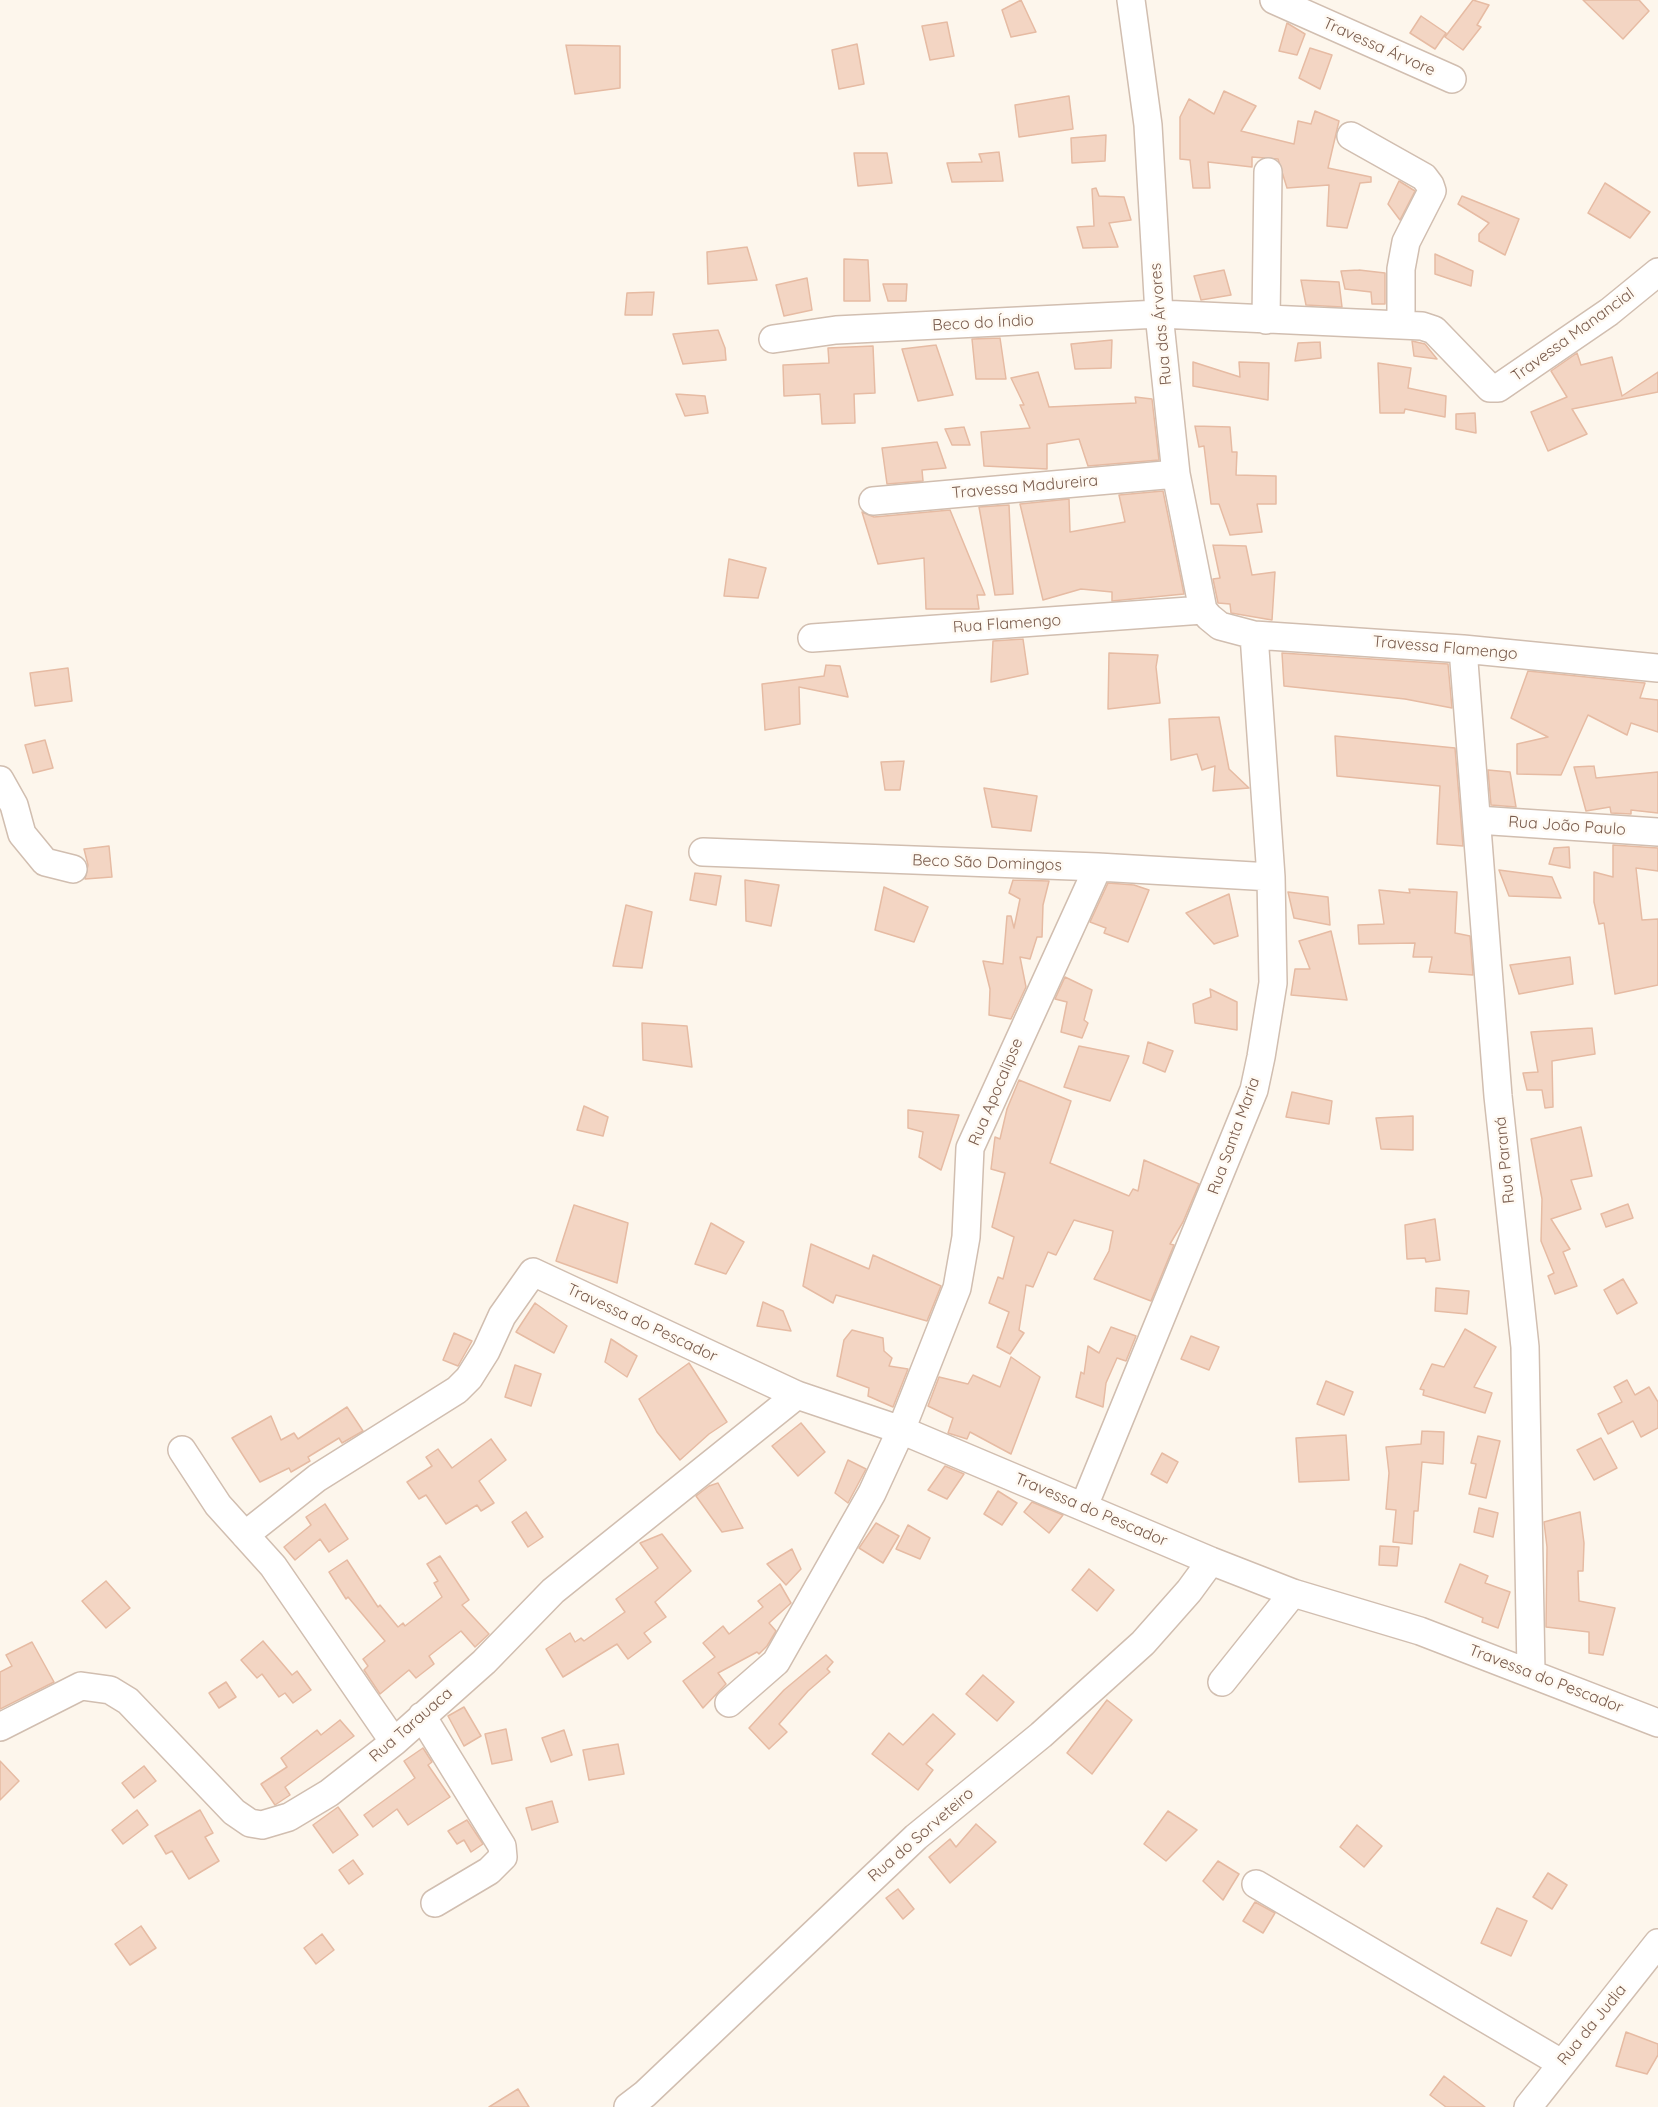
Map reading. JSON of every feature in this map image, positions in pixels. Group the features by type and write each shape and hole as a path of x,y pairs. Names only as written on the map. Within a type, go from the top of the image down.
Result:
{"street":[{"name":"Rua das Árvores","path":"1131,0 1148,125 1159,314 1176,474 1203,610"},
{"name":"Travessa Árvore","path":"1274,0 1452,79"},
{"path":"1351,136 1424,177 1432,191 1406,242 1401,269 1401,325"},
{"path":"1266,320 1269,172"},
{"name":"Travessa Manancial","path":"1159,314 1422,326 1434,330 1471,371 1490,388 1498,388 1609,312 1658,272"},
{"name":"Beco do Índio","path":"773,339 836,330 1159,314"},
{"name":"Travessa Madureira","path":"873,501 1176,474"},
{"path":"1203,610 1213,622 1243,632"},
{"name":"Rua Flamengo","path":"812,638 1203,610"},
{"name":"Travessa Flamengo","path":"1243,632 1463,649 1658,668"},
{"name":"Rua Santa Maria","path":"1084,1506 1254,1090 1273,983 1271,877 1243,632"},
{"name":"Rua Paraná","path":"1463,649 1498,1096 1525,1347 1531,1672"},
{"path":"0,780 14,805 22,834 45,862 73,869"},
{"name":"Rua João Paulo","path":"1477,820 1658,832"},
{"name":"Beco São Domingos","path":"703,852 1098,867 1271,877"},
{"name":"Rua Apocalipse","path":"729,1703 776,1662 872,1493 901,1430 957,1288 966,1237 970,1148 1098,867"},
{"name":"Travessa do Pescador","path":"245,1534 317,1478 457,1390 469,1378 486,1351 502,1316 532,1272 797,1395 901,1430 1211,1561 1293,1593 1420,1631 1658,1723"},
{"name":"Rua Tarauaca","path":"0,1728 81,1686 110,1690 128,1701 234,1812 249,1823 262,1825 306,1808 394,1742 484,1662 553,1591 797,1395"},
{"path":"182,1450 218,1505 273,1566 394,1742"},
{"name":"Rua do Sorveteiro","path":"628,2107 645,2094 908,1845 1041,1735 1143,1643 1189,1591 1211,1561"},
{"path":"1222,1682 1293,1593"},
{"path":"422,1716 502,1846 502,1857 489,1871 435,1902"},
{"path":"1256,1884 1562,2063"},
{"name":"Rua da Judia","path":"1528,2107 1658,1943"}],"building":[{"path":"1021,0 1036,32 1011,37 1002,10"},
{"path":"1473,0 1489,5 1477,25 1481,27 1463,50 1445,37"},
{"path":"1583,0 1639,0 1649,11 1623,39"},
{"path":"1421,16 1446,33 1435,49 1410,33"},
{"path":"947,22 954,56 930,60 922,26"},
{"path":"1287,23 1305,34 1297,55 1279,51"},
{"path":"857,44 864,84 839,89 832,50"},
{"path":"566,45 620,46 620,88 575,94"},
{"path":"1310,48 1332,55 1320,89 1299,78"},
{"path":"1224,91 1256,106 1241,131 1294,144 1298,121 1311,124 1315,111 1339,121 1328,168 1371,177 1371,182 1360,183 1347,228 1327,226 1329,185 1287,188 1278,159 1252,157 1252,167 1208,162 1210,188 1193,188 1190,160 1180,159 1180,117 1189,99 1214,114"},
{"path":"1069,96 1073,129 1019,137 1015,105"},
{"path":"1106,135 1105,161 1072,163 1071,138"},
{"path":"999,152 1003,181 952,182 947,163 982,162 979,154"},
{"path":"854,153 887,153 892,183 858,186"},
{"path":"1399,181 1415,191 1400,220 1388,204"},
{"path":"1605,183 1650,212 1630,238 1588,213"},
{"path":"1096,188 1099,196 1124,197 1131,220 1109,223 1118,247 1083,248 1077,227 1094,226 1092,189"},
{"path":"1462,196 1519,219 1505,255 1479,241 1479,234 1489,223 1458,204"},
{"path":"747,247 757,280 708,284 707,252"},
{"path":"1435,254 1473,271 1471,286 1435,274"},
{"path":"844,259 868,260 870,301 844,301"},
{"path":"1224,270 1231,295 1201,300 1194,276"},
{"path":"1359,270 1385,273 1385,304 1372,304 1371,292 1345,289 1341,271"},
{"path":"807,278 812,310 784,316 776,285"},
{"path":"1301,280 1339,282 1342,307 1306,305"},
{"path":"883,284 907,284 906,301 888,301"},
{"path":"654,292 652,315 625,315 627,293"},
{"path":"718,330 725,348 726,360 683,364 673,334"},
{"path":"1000,338 1006,379 976,379 972,339"},
{"path":"1112,340 1111,368 1075,369 1071,344"},
{"path":"1412,341 1425,344 1437,359 1414,356"},
{"path":"1320,342 1321,358 1295,361 1298,343"},
{"path":"936,345 953,395 918,401 902,349"},
{"path":"873,346 875,393 854,394 855,423 822,424 820,394 784,396 783,365 829,363 828,348"},
{"path":"1577,353 1581,365 1612,357 1622,396 1658,372 1658,392 1572,409 1587,434 1548,451 1531,412 1567,397 1551,371"},
{"path":"1193,362 1240,377 1239,362 1269,363 1268,400 1193,386"},
{"path":"1378,363 1411,368 1408,388 1446,396 1445,417 1405,409 1404,413 1380,413"},
{"path":"1038,372 1049,407 1136,403 1135,397 1152,399 1159,460 1088,466 1079,439 1047,444 1047,469 984,466 981,432 1030,428 1020,405 1024,405 1011,378"},
{"path":"676,394 705,396 708,413 685,416"},
{"path":"1475,413 1476,433 1456,429 1456,414"},
{"path":"1195,426 1230,427 1232,452 1237,452 1236,475 1276,476 1276,504 1257,504 1262,532 1230,535 1219,504 1211,504 1204,446 1199,447"},
{"path":"964,427 970,445 952,445 945,429"},
{"path":"937,442 946,468 922,470 923,481 887,484 882,448"},
{"path":"1163,491 1184,594 1112,601 1112,592 1081,589 1043,600 1020,504 1069,499 1070,532 1125,522 1119,495"},
{"path":"1009,505 1013,594 995,595 979,507"},
{"path":"950,510 985,595 977,595 979,609 926,609 924,558 878,564 862,512 874,517"},
{"path":"1213,545 1246,546 1252,575 1275,572 1272,620 1231,613 1230,604 1218,603 1213,579 1220,578"},
{"path":"729,559 766,568 758,598 724,596"},
{"path":"1023,639 1028,674 991,682 993,641"},
{"path":"1109,653 1158,655 1156,667 1160,703 1108,709"},
{"path":"1282,653 1448,664 1452,708 1405,699 1284,686"},
{"path":"826,665 840,666 848,697 799,687 800,724 765,730 762,684 824,676"},
{"path":"68,668 72,701 35,706 30,673"},
{"path":"1528,671 1645,683 1640,698 1658,700 1658,732 1631,723 1627,735 1588,715 1561,775 1517,774 1517,744 1548,737 1511,718"},
{"path":"1219,717 1229,769 1249,788 1213,791 1215,766 1202,770 1197,754 1171,760 1169,719"},
{"path":"1335,736 1455,748 1463,846 1437,844 1440,786 1337,776"},
{"path":"45,740 53,768 33,773 25,745"},
{"path":"904,761 900,790 885,790 881,762"},
{"path":"1594,766 1596,778 1658,772 1658,813 1631,810 1631,814 1611,813 1610,807 1586,811 1574,767"},
{"path":"1488,770 1510,772 1516,807 1491,805"},
{"path":"984,788 1037,796 1031,831 992,827"},
{"path":"1613,845 1658,848 1658,871 1636,868 1642,920 1658,919 1658,985 1615,994 1604,923 1599,924 1594,902 1594,872 1613,877"},
{"path":"109,846 112,877 85,879 88,865 84,849"},
{"path":"1569,847 1570,868 1549,864 1554,848"},
{"path":"1499,870 1552,877 1561,898 1509,896"},
{"path":"695,873 721,876 716,905 690,900"},
{"path":"745,880 779,885 771,926 746,921"},
{"path":"1013,880 1049,881 1043,905 1042,937 1037,937 1030,959 1020,957 1026,987 1011,1019 989,1015 990,989 983,961 1003,964 1007,916 1011,916 1014,928 1020,899 1009,893"},
{"path":"1108,883 1134,885 1149,890 1128,942 1104,933 1106,928 1090,922"},
{"path":"884,887 928,907 914,942 875,930"},
{"path":"1409,889 1457,892 1455,933 1470,936 1473,975 1429,972 1432,957 1413,957 1415,943 1359,944 1358,925 1384,924 1379,890 1410,893"},
{"path":"1288,892 1328,897 1330,925 1294,918"},
{"path":"1229,894 1238,936 1214,944 1186,913"},
{"path":"626,905 652,912 642,968 613,966"},
{"path":"1331,931 1347,1000 1291,995 1295,969 1310,969 1299,941"},
{"path":"1570,957 1573,984 1519,994 1510,965"},
{"path":"1065,977 1092,990 1084,1020 1088,1023 1082,1038 1061,1032 1067,1002 1055,999"},
{"path":"1210,989 1237,1002 1237,1030 1195,1023 1193,1004 1211,997"},
{"path":"642,1023 687,1026 692,1067 643,1060"},
{"path":"1592,1028 1595,1054 1552,1061 1553,1107 1545,1108 1542,1090 1527,1090 1523,1073 1538,1072 1531,1032"},
{"path":"1148,1042 1173,1051 1165,1072 1143,1063"},
{"path":"1079,1046 1129,1056 1110,1101 1064,1087"},
{"path":"1019,1080 1071,1101 1050,1163 1129,1196 1133,1189 1138,1191 1144,1160 1199,1184 1183,1222 1170,1244 1174,1245 1151,1301 1094,1279 1109,1251 1113,1231 1074,1220 1056,1255 1048,1252 1033,1287 1026,1285 1019,1330 1024,1333 1010,1354 997,1347 1009,1312 989,1303 998,1277 1003,1279 1014,1237 992,1227 1005,1173 991,1169 995,1137 1000,1139 1007,1109"},
{"path":"1292,1092 1332,1101 1329,1124 1286,1117"},
{"path":"584,1106 608,1117 603,1136 577,1130"},
{"path":"908,1110 959,1115 941,1170 919,1157 923,1132 908,1128"},
{"path":"1413,1116 1413,1150 1381,1149 1376,1118"},
{"path":"1581,1127 1592,1176 1571,1180 1581,1209 1551,1219 1570,1249 1563,1252 1577,1286 1555,1294 1548,1276 1554,1273 1541,1241 1542,1199 1531,1139"},
{"path":"1628,1204 1633,1218 1606,1227 1601,1214"},
{"path":"574,1205 628,1223 617,1283 556,1261"},
{"path":"1435,1219 1440,1260 1426,1262 1425,1258 1407,1259 1405,1225"},
{"path":"711,1223 744,1242 726,1274 695,1264"},
{"path":"811,1244 869,1269 873,1255 941,1286 927,1321 836,1295 833,1303 803,1286"},
{"path":"1623,1279 1637,1303 1617,1314 1604,1290"},
{"path":"1436,1288 1469,1291 1467,1314 1435,1311"},
{"path":"763,1302 783,1311 791,1331 757,1326"},
{"path":"535,1303 567,1326 554,1353 516,1332"},
{"path":"1111,1327 1136,1336 1126,1361 1117,1358 1106,1383 1103,1407 1076,1397 1081,1372 1084,1374 1088,1346 1099,1353"},
{"path":"1465,1329 1496,1347 1474,1387 1492,1393 1485,1413 1423,1395 1424,1390 1420,1389 1432,1364 1444,1367"},
{"path":"852,1330 883,1338 884,1351 892,1358 889,1366 908,1369 893,1407 868,1396 869,1388 837,1376 844,1340"},
{"path":"454,1333 472,1341 458,1366 443,1360"},
{"path":"1191,1336 1219,1347 1209,1370 1181,1359"},
{"path":"611,1339 637,1356 627,1377 605,1362"},
{"path":"1011,1357 1040,1377 1011,1454 970,1432 967,1439 948,1433 953,1418 928,1406 939,1377 968,1384 973,1375 1000,1387"},
{"path":"689,1363 727,1422 709,1434 680,1460 657,1432 639,1399"},
{"path":"515,1365 541,1374 531,1406 505,1397"},
{"path":"1627,1380 1635,1395 1649,1387 1658,1402 1658,1428 1641,1437 1633,1421 1608,1434 1598,1414 1622,1402 1614,1387"},
{"path":"1326,1381 1353,1392 1344,1415 1317,1404"},
{"path":"347,1407 363,1431 342,1443 339,1438 308,1457 310,1461 291,1472 289,1468 260,1482 232,1438 271,1416 281,1440 294,1433 298,1439"},
{"path":"801,1423 825,1452 798,1476 772,1446"},
{"path":"1422,1431 1444,1432 1443,1464 1422,1462 1418,1511 1414,1511 1412,1544 1393,1542 1396,1510 1386,1509 1389,1473 1386,1447 1421,1444"},
{"path":"1346,1435 1349,1480 1299,1482 1296,1438"},
{"path":"1478,1436 1500,1441 1486,1498 1469,1494 1476,1464 1471,1463"},
{"path":"1601,1438 1617,1468 1594,1480 1577,1450"},
{"path":"491,1439 506,1460 479,1481 494,1503 481,1511 477,1505 446,1524 426,1495 419,1499 407,1482 432,1466 426,1457 438,1449 452,1468"},
{"path":"1162,1453 1178,1462 1167,1483 1151,1474"},
{"path":"848,1460 866,1469 848,1503 835,1493"},
{"path":"945,1466 964,1474 947,1499 928,1490"},
{"path":"718,1483 743,1528 722,1532 696,1496 709,1486"},
{"path":"998,1491 1017,1503 1002,1525 984,1514"},
{"path":"1032,1502 1063,1515 1049,1533 1024,1512"},
{"path":"325,1504 348,1539 329,1552 320,1539 295,1560 284,1547 311,1525 306,1517"},
{"path":"1479,1508 1498,1513 1493,1537 1474,1532"},
{"path":"526,1512 543,1537 528,1547 512,1522"},
{"path":"1580,1512 1584,1543 1583,1571 1578,1571 1579,1601 1615,1608 1603,1655 1589,1653 1589,1632 1546,1627 1547,1547 1544,1522"},
{"path":"876,1523 899,1536 883,1563 859,1548"},
{"path":"908,1525 930,1538 920,1559 896,1549"},
{"path":"662,1534 691,1571 655,1602 666,1617 644,1633 651,1642 628,1659 617,1644 563,1677 546,1649 570,1633 575,1642 581,1638 584,1641 625,1612 616,1599 658,1568 640,1543"},
{"path":"1380,1546 1399,1547 1397,1566 1379,1565"},
{"path":"792,1549 801,1569 786,1585 767,1564"},
{"path":"440,1556 469,1600 462,1605 489,1634 475,1647 461,1631 429,1656 434,1664 416,1678 409,1670 380,1694 364,1670 368,1666 363,1659 385,1641 348,1597 346,1599 329,1572 347,1560 378,1607 380,1605 398,1627 403,1623 405,1626 442,1597 434,1583 438,1581 427,1564"},
{"path":"1460,1564 1488,1576 1485,1583 1510,1592 1498,1628 1482,1622 1483,1618 1445,1602"},
{"path":"1089,1569 1114,1590 1097,1611 1072,1590"},
{"path":"106,1581 130,1608 106,1628 82,1601"},
{"path":"780,1584 791,1603 769,1623 776,1631 767,1646 759,1654 757,1652 718,1673 726,1684 703,1708 683,1681 715,1657 703,1643 723,1626 729,1634 763,1607 758,1601"},
{"path":"263,1641 292,1675 297,1671 311,1690 293,1703 285,1693 279,1697 262,1674 257,1678 241,1660"},
{"path":"32,1642 54,1682 0,1709 0,1672 12,1666 6,1655"},
{"path":"826,1655 833,1662 827,1669 830,1672 808,1691 779,1724 787,1732 769,1749 749,1728 784,1690"},
{"path":"983,1675 1014,1702 997,1721 966,1694"},
{"path":"226,1682 236,1697 219,1708 209,1693"},
{"path":"1107,1700 1132,1720 1092,1774 1067,1753"},
{"path":"464,1707 481,1736 464,1746 448,1716"},
{"path":"933,1714 955,1734 926,1764 933,1770 918,1790 872,1754 889,1733 903,1745"},
{"path":"340,1720 354,1736 285,1787 290,1795 275,1805 261,1784 287,1767 281,1758 317,1730 321,1735"},
{"path":"506,1729 512,1760 492,1764 485,1734"},
{"path":"564,1730 572,1755 551,1762 542,1738"},
{"path":"618,1744 624,1774 589,1780 583,1750"},
{"path":"423,1748 432,1762 428,1765 450,1797 408,1825 397,1809 373,1827 364,1815 415,1778 404,1761"},
{"path":"0,1761 19,1781 0,1800"},
{"path":"144,1766 156,1781 134,1798 122,1783"},
{"path":"552,1801 558,1822 532,1830 526,1808"},
{"path":"338,1807 358,1835 333,1853 313,1825"},
{"path":"137,1810 148,1825 123,1844 112,1830"},
{"path":"200,1810 213,1833 205,1837 219,1861 189,1879 172,1851 166,1854 155,1836"},
{"path":"1168,1811 1197,1830 1166,1861 1144,1844"},
{"path":"467,1820 483,1844 471,1852 464,1840 457,1844 448,1831"},
{"path":"976,1824 996,1842 950,1883 929,1857 950,1839 956,1847"},
{"path":"1357,1825 1382,1846 1364,1867 1340,1847"},
{"path":"353,1860 363,1874 349,1884 339,1870"},
{"path":"1218,1861 1239,1874 1223,1900 1203,1881"},
{"path":"1548,1873 1567,1885 1552,1909 1533,1897"},
{"path":"898,1889 914,1909 903,1919 886,1898"},
{"path":"1255,1902 1275,1913 1263,1933 1243,1921"},
{"path":"1497,1908 1527,1921 1511,1956 1481,1943"},
{"path":"141,1926 156,1948 130,1965 115,1944"},
{"path":"322,1934 334,1950 316,1964 304,1948"},
{"path":"1626,2032 1658,2044 1658,2055 1647,2074 1616,2066"},
{"path":"1444,2076 1485,2107 1446,2107 1430,2095"},
{"path":"518,2089 529,2107 489,2107"}]}
